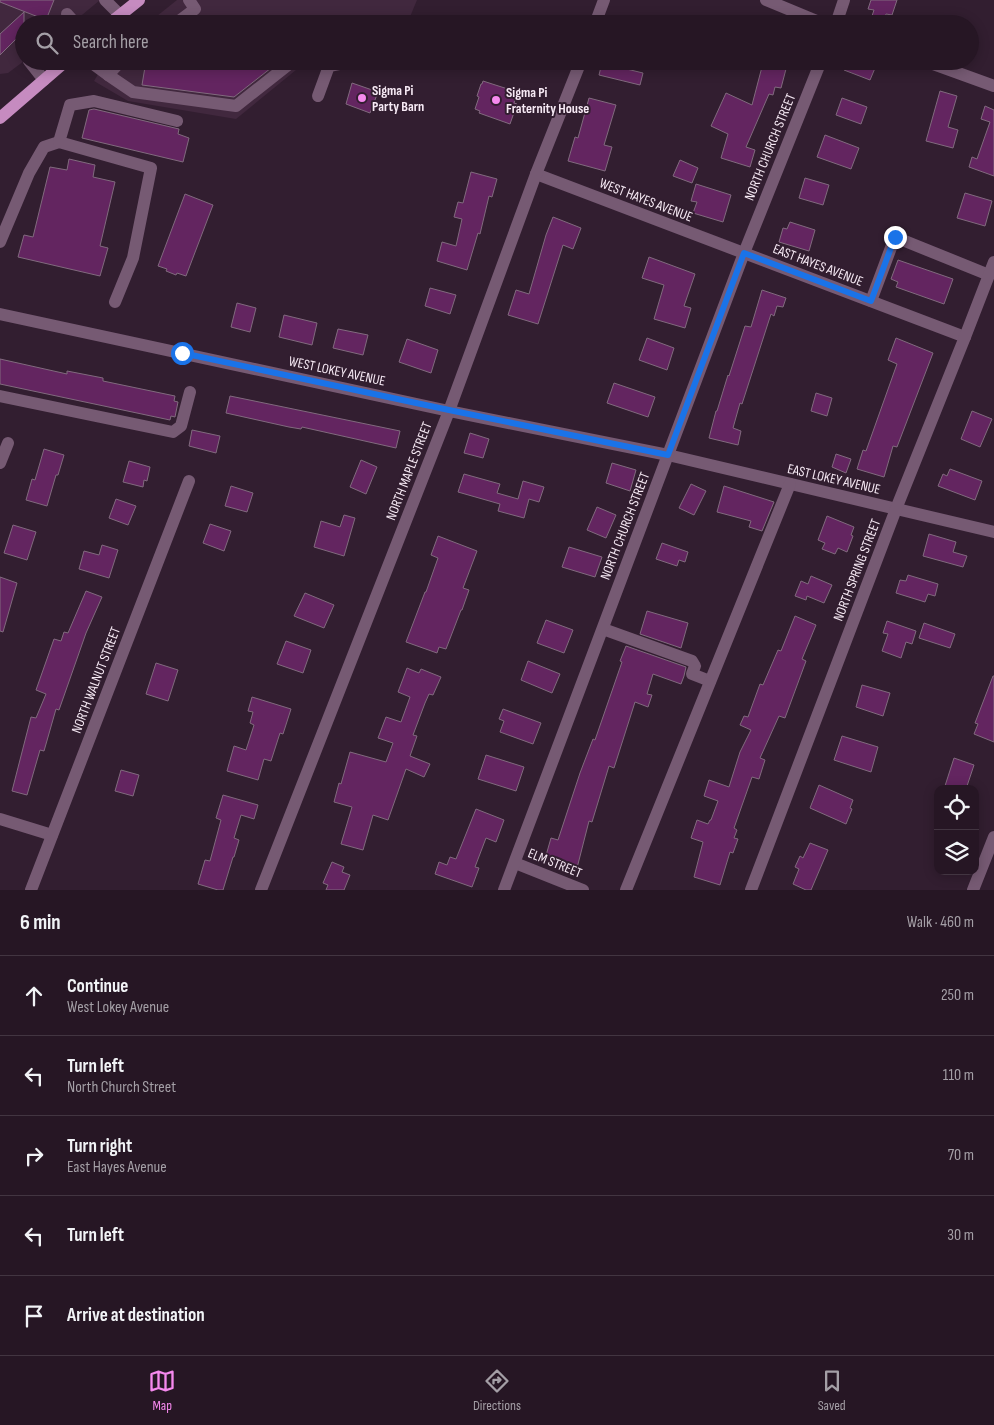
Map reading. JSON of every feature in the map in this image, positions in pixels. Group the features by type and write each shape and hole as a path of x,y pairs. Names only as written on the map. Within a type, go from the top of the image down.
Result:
{"main road":[{"path":"120,14 138,0"},
{"path":"0,118 56,70"}],"street":[{"path":"105,0 120,14"},
{"path":"187,15 195,9 189,0"},
{"path":"598,15 604,0"},
{"path":"766,0 802,15"},
{"path":"839,15 844,0"},
{"path":"36,70 44,80"},
{"path":"101,70 133,92 236,106 282,70"},
{"path":"108,75 113,70"},
{"path":"318,96 328,70"},
{"name":"NORTH MAPLE STREET","path":"261,890 449,410 536,174 577,70"},
{"name":"NORTH CHURCH STREET","path":"504,890 744,253 817,70"},
{"path":"950,70 994,86"},
{"path":"59,142 70,105 94,101 177,121"},
{"path":"0,242 29,173 44,147 59,142 151,168 132,258 115,302"},
{"name":"WEST HAYES AVENUE","path":"536,174 744,253"},
{"path":"871,301 895,237 989,275"},
{"name":"EAST HAYES AVENUE","path":"744,253 965,337"},
{"name":"NORTH SPRING STREET","path":"750,890 896,509 994,262"},
{"name":"WEST LOKEY AVENUE","path":"0,314 668,455"},
{"path":"0,396 173,432 181,426 190,392"},
{"path":"0,463 8,443"},
{"name":"EAST LOKEY AVENUE","path":"668,455 994,532"},
{"name":"NORTH WALNUT STREET","path":"31,890 189,481"},
{"path":"626,890 790,484"},
{"path":"603,629 692,661 695,666 692,674 710,681"},
{"path":"0,819 52,835"},
{"path":"973,890 993,841"},
{"name":"ELM STREET","path":"515,863 584,890"}],"shaded area":[{"path":"0,0 100,0 82,15 15,15 15,68 8,73 0,74"},
{"path":"177,0 417,0 411,15 158,15"},
{"path":"101,70 296,70 236,119 128,101 94,81"}],"building":[{"path":"0,0 54,0 48,15 33,15 0,2"},
{"path":"871,0 897,0 892,15 872,15 874,10 868,9"},
{"path":"15,20 15,40 0,55 0,34"},
{"path":"144,70 268,70 234,97 142,85"},
{"path":"600,70 631,70 643,73 640,85 599,75"},
{"path":"761,70 786,70 781,88 775,87 773,95 769,94 746,147 755,150 750,167 721,158 728,134 711,126 726,93 752,105"},
{"path":"844,70 874,70 870,80"},
{"name":"Sigma Pi Fraternity House","path":"483,81 517,92 514,103 517,104 510,124 479,113 480,111 475,109 479,97 477,96"},
{"name":"Sigma Pi Party Barn","path":"352,83 378,92 370,113 346,104"},
{"path":"940,91 957,96 948,127 958,130 953,148 926,141"},
{"path":"589,98 616,105 604,145 612,147 605,171 568,161 575,137 578,138"},
{"path":"842,98 867,107 861,124 836,115"},
{"path":"985,106 994,110 994,176 969,167 972,157 977,159 990,122 981,119"},
{"path":"94,109 179,129 178,134 189,138 183,162 82,138 89,110"},
{"path":"825,135 859,148 851,169 817,157"},
{"path":"69,159 95,165 93,177 115,182 100,246 108,248 100,276 18,257 24,235 33,237 50,167 67,170"},
{"path":"680,160 698,168 692,183 673,176"},
{"path":"471,172 497,179 492,197 489,196 480,234 478,233 467,270 437,261 442,242 456,246 462,219 454,217 458,202 463,203"},
{"path":"805,178 829,185 823,205 799,198"},
{"path":"696,184 731,195 723,222 693,213 697,202 691,201"},
{"path":"965,193 992,201 985,226 957,218"},
{"path":"185,194 213,205 186,276 177,273 176,275 158,266"},
{"path":"553,217 581,228 573,249 563,245 538,324 508,315 516,290 529,294"},
{"path":"790,222 815,230 809,251 779,242 783,228 787,229"},
{"path":"649,257 695,274 684,306 691,308 685,328 654,319 664,285 642,278"},
{"path":"898,260 953,279 944,304 896,287 898,282 891,279"},
{"path":"430,288 456,295 450,314 425,306"},
{"path":"762,290 786,298 783,307 777,306 774,316 771,314 742,404 740,403 733,428 741,431 738,445 709,438 716,411 745,326 751,327"},
{"path":"237,303 256,308 250,332 231,327"},
{"path":"284,315 317,323 312,345 279,337"},
{"path":"338,329 368,335 363,355 333,348"},
{"path":"647,338 674,348 667,370 639,360"},
{"path":"896,338 933,353 897,447 893,446 884,477 857,469 863,450 866,451 897,364 888,360"},
{"path":"407,339 438,350 431,373 399,362"},
{"path":"0,359 67,374 67,371 103,378 103,381 175,396 174,401 178,402 175,417 171,416 170,420 0,384"},
{"path":"614,383 655,397 648,417 607,403"},
{"path":"816,393 832,398 827,416 811,411"},
{"path":"230,396 400,431 396,448 302,427 301,429 289,427 226,413"},
{"path":"972,411 992,419 980,447 961,439"},
{"path":"192,430 220,436 216,453 189,446"},
{"path":"470,433 489,439 483,458 464,453"},
{"path":"44,449 64,455 47,506 26,500 32,479 35,480"},
{"path":"836,454 851,459 846,473 832,467"},
{"path":"361,460 377,467 366,494 350,487"},
{"path":"129,461 150,467 147,481 144,480 143,487 123,482"},
{"path":"612,463 636,470 630,491 606,483"},
{"path":"950,469 982,481 975,500 938,486 943,474 947,476"},
{"path":"464,474 500,484 497,493 518,499 523,481 544,487 539,502 529,499 524,518 498,511 500,504 458,492"},
{"path":"691,484 706,491 694,515 679,508"},
{"path":"231,486 253,493 247,512 225,506"},
{"path":"724,486 774,502 762,531 749,527 751,521 717,512"},
{"path":"116,499 136,506 128,525 109,518"},
{"path":"597,507 616,515 606,538 587,530"},
{"path":"344,515 355,518 344,556 314,547 321,521 340,527"},
{"path":"827,516 854,527 847,552 838,548 835,554 822,549 825,543 818,540"},
{"path":"210,524 231,531 224,551 203,543"},
{"path":"13,525 36,532 27,560 4,553"},
{"path":"929,534 956,542 953,552 967,556 963,567 923,556"},
{"path":"438,536 477,551 463,588 469,590 462,610 446,649 439,647 437,653 406,642 438,558 431,555"},
{"path":"662,543 688,552 685,562 679,560 677,566 656,559"},
{"path":"102,545 118,550 109,578 79,569 84,551 99,555"},
{"path":"569,547 602,557 595,577 562,567"},
{"path":"908,575 938,584 935,596 928,594 925,602 896,593 900,580 906,581"},
{"path":"811,576 832,585 824,603 807,596 806,600 795,596 801,581 808,584"},
{"path":"0,577 17,583 3,632 0,631"},
{"path":"86,591 102,597 86,633 59,710 56,709 44,751 40,750 27,795 12,791 31,717 36,718 46,694 36,690 54,639 61,641 64,632 68,633"},
{"path":"305,593 334,605 324,628 294,616"},
{"path":"647,611 688,623 681,648 640,634"},
{"path":"795,616 816,625 802,659 806,661 785,718 779,716 760,758 765,760 759,779 752,777 734,828 737,830 734,838 738,839 733,853 730,852 720,885 694,877 703,842 691,838 697,820 708,824 718,801 704,796 709,780 729,787 740,752 751,730 740,725 744,716 748,717 760,684 763,685 778,650 781,651"},
{"path":"546,620 573,630 564,653 537,643"},
{"path":"887,621 916,631 912,644 906,642 901,658 882,651 888,634 883,633"},
{"path":"924,623 955,634 950,648 919,638"},
{"path":"286,641 311,650 303,673 277,664"},
{"path":"626,646 686,667 681,684 653,674 647,694 652,695 648,707 635,702 614,768 609,766 592,822 589,821 577,868 545,859 551,838 558,840 580,773 593,739 595,740"},
{"path":"528,661 560,674 552,693 521,680"},
{"path":"156,663 178,670 168,701 146,694"},
{"path":"407,668 419,673 421,669 441,677 433,695 429,694 425,703 413,735 417,736 410,756 430,764 424,777 406,769 388,820 373,815 363,850 341,844 352,807 334,802 350,752 386,762 393,743 378,738 386,717 401,722 410,697 398,692"},
{"path":"993,676 994,742 974,734 978,724 975,723"},
{"path":"862,685 890,693 883,716 856,707"},
{"path":"252,697 291,709 283,734 280,733 271,761 264,759 258,780 227,771 234,746 246,750 254,725 250,723 253,712 248,711"},
{"path":"503,709 541,723 533,744 500,732 504,721 499,719"},
{"path":"842,736 878,747 871,772 834,760"},
{"path":"486,755 524,767 516,791 478,779"},
{"path":"954,758 974,765 967,785 945,785"},
{"path":"121,770 139,775 133,796 115,791"},
{"path":"819,785 853,800 850,808 852,809 846,824 810,808"},
{"path":"223,795 258,805 254,819 241,815 234,838 239,840 234,857 223,890 218,890 198,884 205,860 210,861 221,820 216,818"},
{"path":"476,809 504,820 496,842 486,838 475,867 479,868 472,887 435,874 439,862 447,865 450,857 456,859"},
{"path":"810,843 828,850 811,890 806,890 793,884 799,869 795,867 800,856 803,858"},
{"path":"332,862 344,867 342,872 350,875 344,890 326,890 328,885 323,883"}],"place":[{"name":"Sigma Pi Party Barn","path":"362,98"},
{"name":"Sigma Pi Fraternity House","path":"496,100"}],"route":[{"path":"182,353 668,455 744,253 871,301 895,237"}]}
